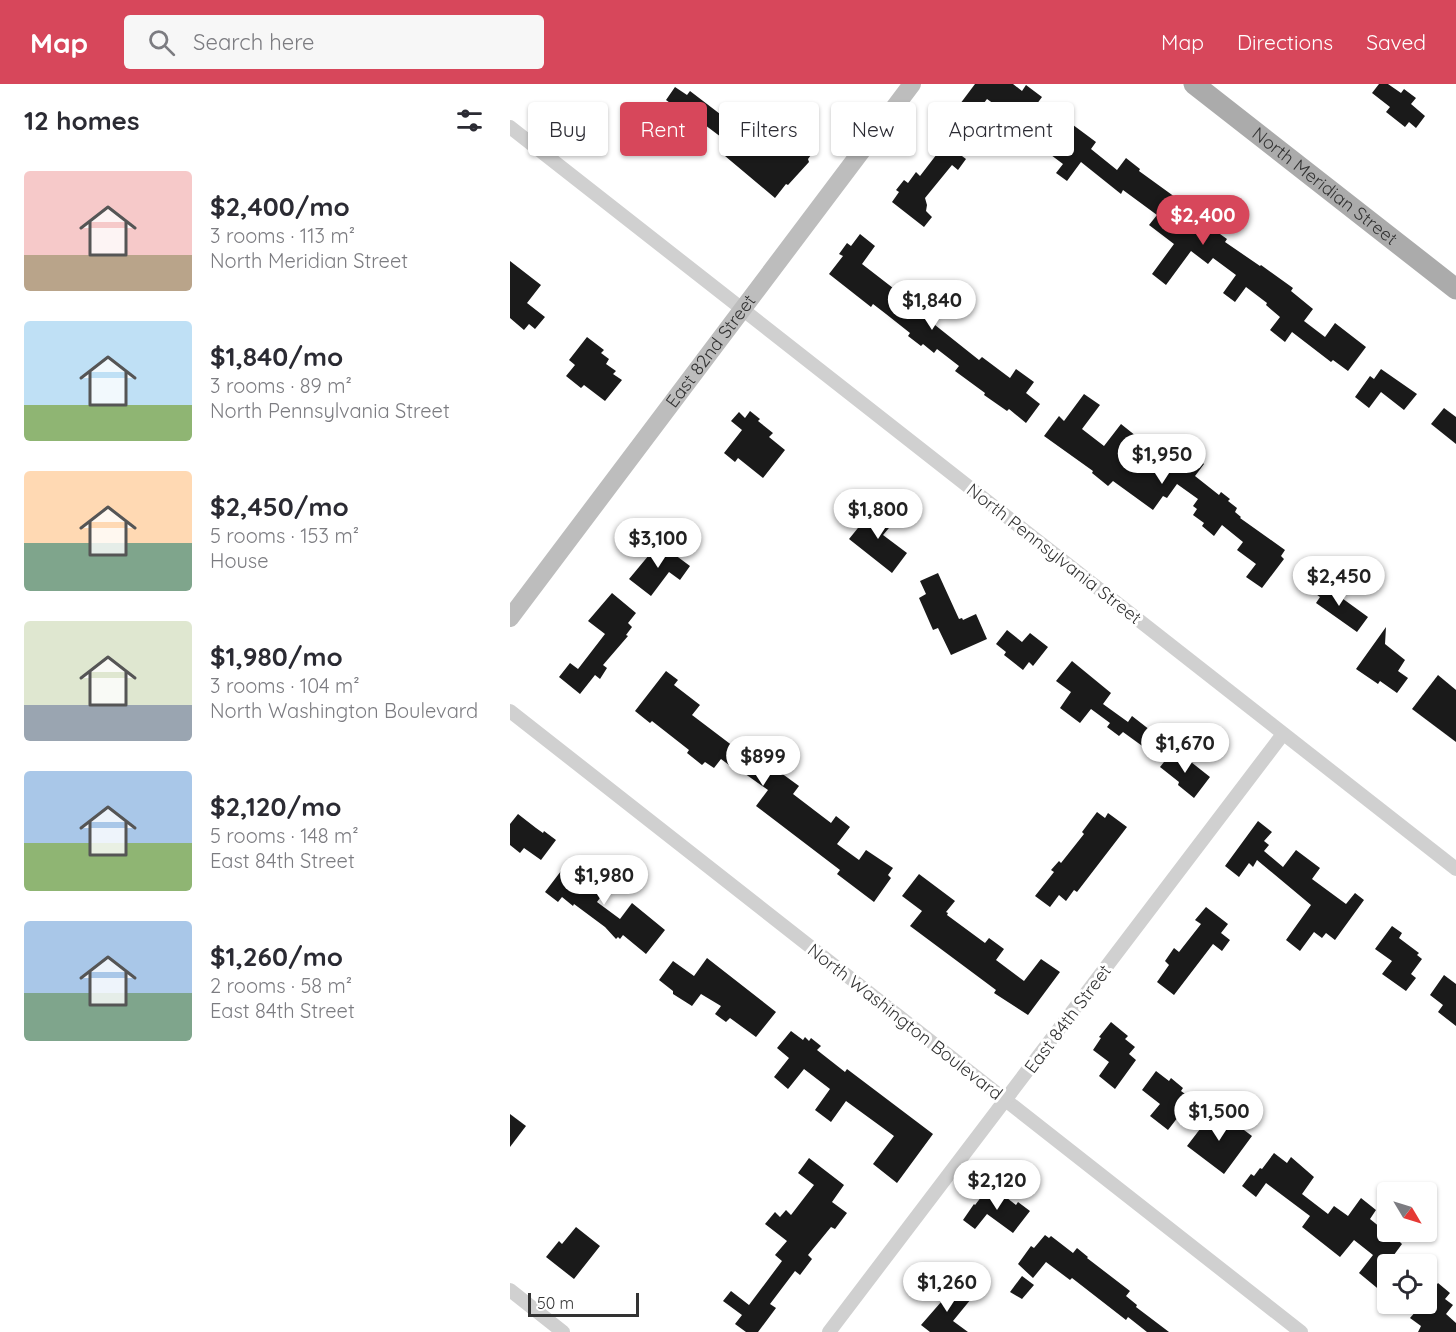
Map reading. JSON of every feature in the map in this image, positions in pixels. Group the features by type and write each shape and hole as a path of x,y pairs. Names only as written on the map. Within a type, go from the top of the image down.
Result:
{"main road":[{"name":"North Meridian Street","path":"1194,84 1456,290"}],"street":[{"name":"East 82nd Street","path":"510,618 912,84"},
{"name":"North Pennsylvania Street","path":"510,127 1456,869"},
{"name":"North Washington Boulevard","path":"510,711 1301,1332"},
{"name":"East 84th Street","path":"829,1332 1282,734"},
{"path":"510,1290 563,1332"}],"building":[{"path":"975,84 1013,84 1022,91 1026,85 1042,97 1038,102 991,102 987,99 985,102 962,102"},
{"path":"1379,84 1388,84 1401,93 1404,89 1416,98 1411,104 1425,116 1416,128 1409,122 1405,127 1386,112 1390,107 1372,93"},
{"path":"675,87 687,95 690,91 704,102 669,102 666,100"},
{"path":"707,104 719,113 719,136 707,126"},
{"path":"1074,126 1096,142 1091,149 1117,170 1126,158 1140,169 1139,171 1186,205 1183,209 1211,231 1213,229 1227,239 1225,242 1293,288 1291,291 1313,309 1304,321 1325,337 1335,323 1366,347 1348,371 1333,360 1331,362 1292,332 1285,342 1270,330 1280,317 1266,305 1267,303 1246,287 1235,302 1223,293 1236,275 1213,258 1208,264 1191,251 1166,285 1152,274 1174,244 1149,225 1157,215 1123,190 1121,194 1081,162 1067,181 1056,173 1063,164 1052,156 1074,156"},
{"path":"725,156 810,156 809,162 775,198"},
{"path":"935,156 962,156 966,159 958,170 952,165 925,198 926,211 932,217 924,227 892,202 899,192 896,190 904,180 908,183 916,172 920,176"},
{"path":"860,234 875,246 862,264 893,288 891,290 914,308 931,288 947,300 930,321 979,360 982,357 1010,378 1016,369 1034,382 1026,393 1040,404 1026,423 1009,409 1007,411 984,395 985,393 955,371 959,366 937,349 934,353 923,344 921,346 908,336 910,333 886,314 873,304 871,307 829,274 843,256 839,254 847,243 851,246"},
{"path":"510,261 541,285 527,303 545,317 535,329 529,324 524,330 510,318"},
{"path":"587,337 604,350 601,353 609,359 606,364 616,371 613,374 622,380 605,401 584,385 581,388 566,376 575,365 569,360"},
{"path":"1381,369 1417,394 1404,410 1381,392 1369,408 1355,397 1370,376 1374,379"},
{"path":"1084,394 1100,405 1082,429 1104,446 1121,424 1136,436 1119,458 1140,473 1146,465 1163,477 1169,469 1174,473 1189,452 1204,464 1195,476 1219,495 1221,492 1230,499 1228,501 1237,508 1235,512 1240,518 1285,550 1281,556 1284,559 1262,588 1246,577 1256,564 1237,550 1243,542 1222,525 1214,536 1202,526 1204,523 1193,515 1197,509 1193,506 1198,499 1177,484 1167,498 1163,496 1153,510 1113,481 1108,486 1092,473 1093,471 1044,436 1059,416 1064,421"},
{"path":"1444,408 1456,417 1456,444 1431,424"},
{"path":"750,411 773,433 769,437 785,450 763,478 738,458 735,462 724,453 742,430 731,421 739,412 745,418"},
{"path":"875,507 894,522 883,535 907,553 892,573 849,539"},
{"path":"659,543 690,566 680,580 669,572 651,596 629,579"},
{"path":"938,573 959,619 963,620 976,614 987,639 951,655 938,628 933,630 919,598 926,594 920,581"},
{"path":"1317,580 1368,617 1357,632 1316,603 1320,597 1310,590"},
{"path":"612,593 636,613 628,623 632,627 626,635 628,636 603,665 607,668 600,679 595,675 580,694 559,677 570,663 578,669 605,634 588,621"},
{"path":"1386,627 1385,644 1405,660 1398,671 1408,678 1397,693 1380,681 1378,684 1356,669"},
{"path":"1007,630 1022,642 1030,633 1048,647 1033,666 1029,662 1023,670 1004,655 1006,652 996,644"},
{"path":"1072,661 1111,693 1103,704 1128,722 1132,716 1150,730 1147,734 1152,738 1145,748 1123,732 1119,736 1107,727 1110,723 1091,709 1080,723 1060,708 1071,692 1056,681"},
{"path":"666,671 678,680 674,685 700,705 692,715 758,765 762,759 799,786 793,794 831,823 836,816 850,827 837,844 859,860 866,850 893,868 888,875 891,878 874,902 837,874 840,870 756,806 768,790 721,759 714,768 705,762 702,765 687,753 689,750 652,721 650,723 635,711"},
{"path":"1438,675 1456,690 1456,742 1412,709"},
{"path":"1172,752 1189,765 1191,762 1210,777 1194,798 1160,767"},
{"path":"1097,812 1105,818 1108,813 1127,827 1077,892 1074,890 1066,901 1059,895 1050,907 1035,896 1054,872 1051,870 1059,861 1061,863 1084,834 1082,832"},
{"path":"518,814 556,840 541,860 524,848 520,853 510,845 510,824"},
{"path":"1258,821 1272,832 1264,841 1269,845 1264,851 1283,867 1296,850 1320,868 1312,879 1346,904 1355,893 1364,900 1335,940 1326,933 1322,938 1314,932 1300,951 1286,940 1311,905 1257,860 1253,867 1249,863 1239,877 1225,866"},
{"path":"575,859 598,877 600,874 611,883 597,902 620,919 632,903 665,930 646,954 623,935 620,939 618,937 616,939 605,927 574,904 573,906 562,897 558,902 545,892 561,871 564,873"},
{"path":"919,874 955,901 946,912 947,915 985,943 989,938 1004,949 996,960 1024,981 1041,959 1060,972 1028,1015 994,993 996,990 910,926 922,911 902,896"},
{"path":"1206,907 1228,924 1221,933 1230,940 1222,951 1213,944 1174,995 1157,982 1169,965 1165,961 1174,948 1179,952 1201,924 1195,920"},
{"path":"1392,926 1402,933 1399,938 1419,953 1417,955 1422,959 1411,974 1416,978 1406,991 1382,974 1392,961 1375,949"},
{"path":"707,958 776,1012 756,1037 730,1018 726,1022 715,1014 721,1006 701,994 692,1006 673,994 673,991 659,980 673,961 694,976"},
{"path":"1444,975 1456,984 1456,1026 1438,1012 1443,1005 1430,995"},
{"path":"1111,1022 1128,1036 1125,1039 1135,1047 1129,1054 1136,1060 1115,1089 1099,1076 1109,1062 1093,1050 1101,1038 1099,1037"},
{"path":"791,1031 803,1040 805,1037 809,1041 811,1038 821,1046 817,1050 845,1072 847,1069 933,1134 897,1183 873,1164 894,1136 846,1101 831,1122 815,1110 830,1089 804,1069 788,1089 774,1077 789,1058 777,1048"},
{"path":"1156,1071 1169,1081 1171,1078 1183,1088 1181,1091 1192,1099 1168,1130 1150,1116 1160,1104 1142,1090"},
{"path":"1213,1112 1234,1126 1236,1124 1252,1136 1224,1174 1187,1146"},
{"path":"510,1114 526,1126 510,1147"},
{"path":"1274,1153 1287,1163 1291,1157 1314,1177 1302,1194 1328,1214 1334,1206 1348,1216 1361,1198 1376,1210 1370,1219 1377,1225 1377,1242 1400,1242 1402,1244 1395,1254 1377,1254 1377,1288 1359,1273 1373,1255 1354,1240 1340,1257 1302,1227 1310,1216 1266,1183 1256,1197 1242,1186 1251,1174 1254,1176 1260,1168 1262,1169"},
{"path":"809,1158 844,1185 832,1202 847,1213 835,1229 831,1227 808,1255 812,1259 800,1275 795,1271 770,1304 776,1308 758,1332 746,1332 735,1324 742,1315 723,1301 731,1291 749,1305 782,1261 775,1255 787,1241 765,1224 775,1212 780,1217 786,1210 791,1215 814,1185 798,1173"},
{"path":"993,1187 1016,1205 1018,1202 1030,1211 1013,1233 987,1214 975,1229 963,1220 974,1204"},
{"path":"576,1227 600,1246 574,1279 546,1257 559,1241 562,1244"},
{"path":"1045,1235 1049,1238 1051,1236 1073,1253 1077,1248 1130,1291 1126,1296 1137,1305 1136,1307 1169,1332 1147,1332 1128,1317 1126,1320 1072,1278 1070,1280 1046,1262 1033,1278 1018,1264 1031,1246 1034,1248"},
{"path":"1022,1276 1034,1285 1022,1299 1010,1292"},
{"path":"1437,1284 1450,1293 1445,1299 1453,1305 1446,1314 1456,1323 1456,1332 1418,1332 1421,1326 1410,1318 1413,1314 1437,1314"},
{"path":"955,1286 971,1299 953,1321 968,1332 930,1332 921,1325"}]}
